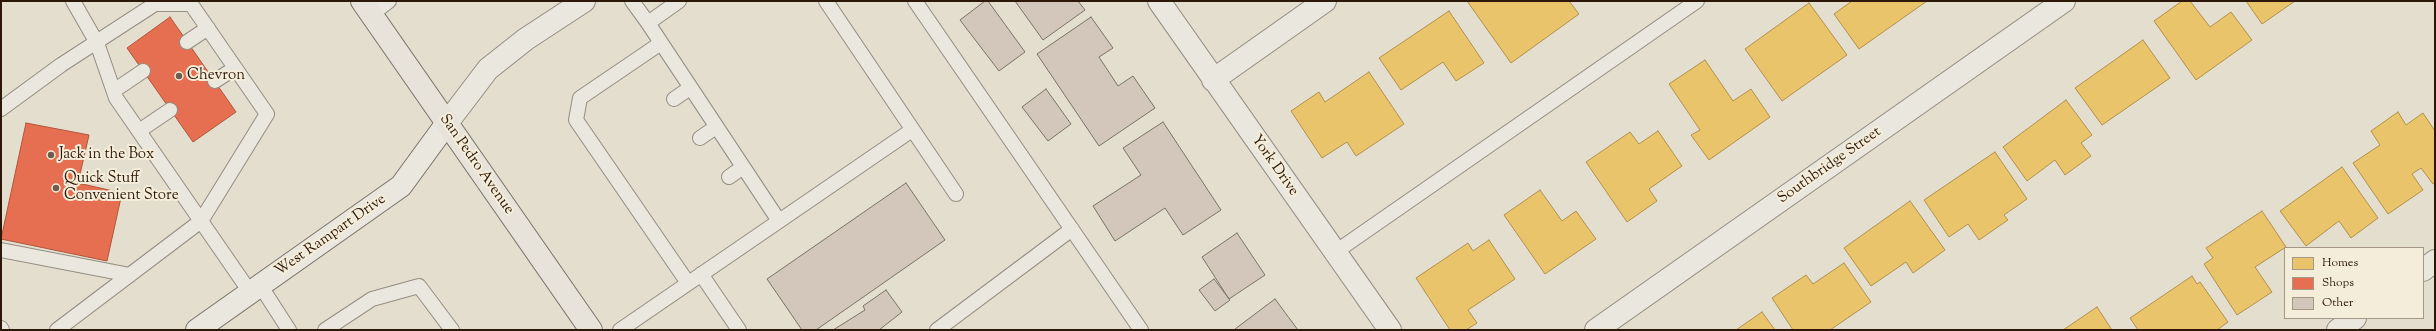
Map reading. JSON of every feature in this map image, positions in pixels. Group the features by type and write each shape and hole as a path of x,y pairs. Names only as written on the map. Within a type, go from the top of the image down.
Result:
{"main road":[{"name":"San Pedro Avenue","path":"366,8 591,330"}],"street":[{"name":"West Rampart Drive","path":"197,330 401,186 488,69 526,39 584,1"},
{"name":"York Drive","path":"1159,1 1334,253 1390,330"},
{"path":"1213,80 1325,1"},
{"name":"Southbridge Street","path":"1596,330 2064,1"},
{"path":"2424,269 2435,261"},
{"path":"2338,330 2354,319"}],"lane":[{"path":"73,1 97,43 115,90 116,98 201,221 289,330"},
{"path":"366,8 389,1"},
{"path":"632,1 779,221"},
{"path":"648,23 679,1"},
{"path":"826,1 956,194"},
{"path":"915,1 1141,330"},
{"path":"1334,253 1697,1"},
{"path":"1,108 61,65 155,4 192,4 267,114 201,221 56,330"},
{"path":"187,42 208,28"},
{"path":"661,43 580,98 576,120 602,149 657,227 688,283"},
{"path":"215,81 235,68"},
{"path":"115,90 143,71"},
{"path":"674,99 690,88"},
{"path":"139,131 170,110"},
{"path":"700,138 716,126"},
{"path":"620,330 912,130"},
{"path":"729,177 743,167"},
{"path":"937,330 1072,229"},
{"path":"1,250 130,274"},
{"path":"701,274 739,330"},
{"path":"325,330 372,299 419,286 452,330"}],"building: Homes":[{"path":"1467,1 1569,1 1579,14 1511,63"},
{"path":"1852,1 1927,1 1859,49 1834,14"},
{"path":"2182,1 2190,1 2210,27 2231,12 2252,40 2196,80 2154,21"},
{"path":"2246,1 2295,1 2262,24"},
{"path":"1809,3 1847,55 1782,101 1745,49"},
{"path":"1449,11 1484,63 1456,81 1443,62 1401,90 1379,58"},
{"path":"2143,40 2170,78 2102,125 2075,88"},
{"path":"1705,60 1733,101 1751,89 1770,117 1709,160 1691,135 1700,130 1669,84"},
{"path":"1369,72 1404,124 1356,156 1347,142 1322,158 1291,111 1319,92 1325,102"},
{"path":"2066,100 2092,135 2081,143 2091,156 2065,175 2055,160 2027,181 2003,147"},
{"path":"2398,112 2406,125 2423,113 2435,131 2435,183 2433,184 2421,168 2412,174 2423,190 2388,214 2353,163 2380,145 2371,131"},
{"path":"1658,131 1682,166 1649,189 1657,201 1627,222 1586,162 1630,132 1639,144"},
{"path":"1995,152 2027,199 2004,215 2008,220 1979,240 1968,224 1949,237 1924,200"},
{"path":"2342,167 2378,218 2351,238 2339,221 2306,246 2280,211"},
{"path":"1540,190 1562,221 1576,211 1596,239 1545,274 1504,215"},
{"path":"1910,201 1945,250 1913,273 1906,262 1871,286 1844,248"},
{"path":"2262,211 2286,247 2255,267 2272,292 2237,315 2204,264 2213,258 2206,248"},
{"path":"1489,240 1515,279 1468,310 1477,323 1466,330 1450,330 1416,278 1468,243 1473,251"},
{"path":"1844,263 1871,302 1830,330 1793,330 1772,298 1806,275 1813,284"},
{"path":"2192,276 2197,284 2200,282 2228,322 2217,330 2138,330 2130,318"},
{"path":"2097,307 2112,330 2063,330"},
{"path":"1762,312 1775,330 1736,330"}],"building: Shops":[{"name":"Chevron","path":"170,17 236,112 193,142 127,48"},
{"name":"Quick Stuff Convenient Store","path":"26,123 89,135 78,183 122,193 107,261 1,239"}],"building: Other":[{"path":"985,1 988,1 1025,52 999,71 960,20"},
{"path":"1015,1 1078,1 1085,10 1043,40"},
{"path":"1091,17 1113,48 1099,57 1118,86 1133,76 1155,108 1099,146 1037,54"},
{"path":"1046,89 1071,124 1048,141 1022,107"},
{"path":"1163,122 1221,210 1183,235 1165,208 1115,241 1093,206 1141,175 1123,148"},
{"path":"906,183 945,240 816,330 802,330 767,279"},
{"path":"1237,233 1265,275 1229,299 1202,257"},
{"path":"1214,279 1230,300 1215,311 1199,290"},
{"path":"886,290 902,312 879,330 833,330 865,310 863,306"},
{"path":"1275,299 1298,330 1235,329"}],"place":[{"name":"Chevron","path":"179,76"},
{"name":"Jack in the Box","path":"51,155"},
{"name":"Quick Stuff Convenient Store","path":"56,188"}]}
